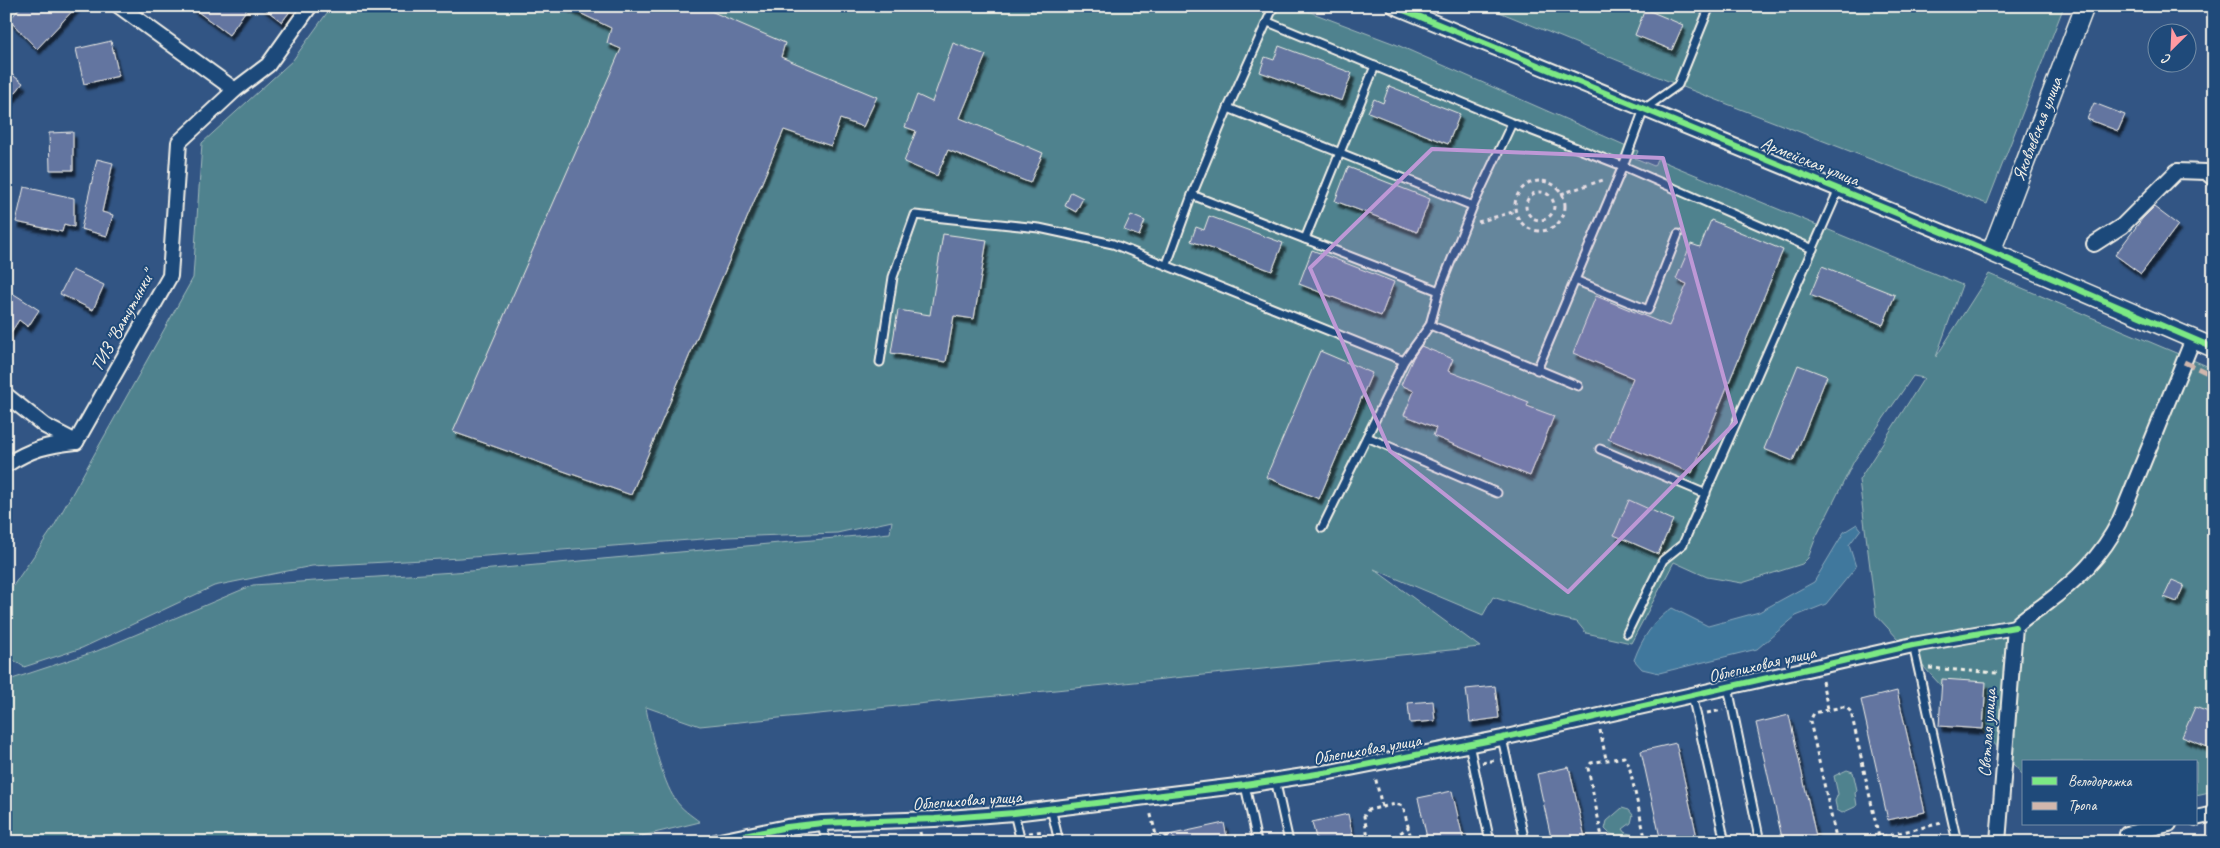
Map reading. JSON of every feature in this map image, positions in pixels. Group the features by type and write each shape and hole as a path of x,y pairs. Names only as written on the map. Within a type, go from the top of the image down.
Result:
{"street":[{"path":"119,6 235,90"},
{"name":"ТИЗ \"Ватутинки\"","path":"76,442 170,276 179,142 235,90 268,65 310,6"},
{"name":"Армейская улица","path":"1394,6 1991,252 2214,348"},
{"name":"Яковлевская улица","path":"1991,252 2085,6"},
{"path":"2094,244 2122,226 2177,171 2206,172 2214,179"},
{"path":"2015,628 2026,617 2071,584 2092,564 2108,543 2119,522 2193,339"},
{"path":"6,395 45,426 76,442"},
{"path":"6,464 26,452 48,444 76,442"},
{"name":"Облепиховая улица","path":"715,842 787,827 822,823 935,819 1014,812 1245,784 1372,764 1502,738 1913,645 2015,628"},
{"name":"Светлая улица","path":"1998,842 2015,628"},
{"path":"2198,818 2214,814"},
{"path":"2127,834 2161,826"}],"lane":[{"path":"1167,264 1192,195 1228,108 1274,6"},
{"path":"1538,370 1620,174 1644,109 1678,85 1710,6"},
{"path":"1268,22 1512,123 1623,166 1813,249"},
{"path":"1305,239 1375,66"},
{"path":"1228,108 1473,206"},
{"path":"1322,528 1404,361 1430,325 1439,290 1465,225 1512,123"},
{"path":"1627,633 1663,560 1683,544 1839,189"},
{"path":"1192,195 1439,290"},
{"path":"880,362 893,277 915,215 1038,228 1113,244 1167,264 1404,361"},
{"path":"1575,280 1648,310 1678,234"},
{"path":"1430,325 1578,386"},
{"path":"1367,437 1497,493"},
{"path":"1600,449 1706,494"},
{"path":"1913,645 1957,842"},
{"path":"1728,687 1760,842"},
{"path":"1692,695 1725,842"},
{"path":"1502,738 1525,842"},
{"path":"1469,744 1490,842"},
{"path":"1275,779 1289,842"},
{"path":"1245,784 1257,842"},
{"path":"1051,808 1059,842"},
{"path":"1014,812 1020,838"},
{"path":"822,823 826,842"},
{"path":"787,827 790,842"}],"path":[{"path":"1562,194 1620,174"},
{"path":"1543,182 1557,188 1562,194 1564,201 1563,216 1552,228 1538,231 1524,224 1516,211 1518,196 1528,185 1543,182"},
{"path":"1537,192 1546,193 1553,199 1553,212 1543,220 1534,220 1527,214 1527,200 1537,192"},
{"path":"1465,225 1516,211"},
{"path":"1818,666 1828,709"},
{"path":"1918,668 2010,674"},
{"path":"1837,842 1810,721 1814,713 1842,707 1846,707 1851,712 1880,839"},
{"path":"1697,716 1733,708"},
{"path":"1596,716 1606,759"},
{"path":"1603,842 1587,772 1592,763 1624,757 1628,760 1646,842"},
{"path":"1474,765 1506,758"},
{"path":"1372,764 1382,807"},
{"path":"1147,797 1157,840"},
{"path":"1369,842 1364,816 1368,810 1396,804 1403,806 1412,842"},
{"path":"1859,842 1880,839 1952,821"},
{"path":"1387,842 1409,827"},
{"path":"1020,838 1056,829"},
{"path":"1146,842 1168,837 1173,838 1177,842"}],"highlighted area":[{"path":"1432,149 1663,158 1736,422 1568,592 1390,451 1310,268"}],"green space":[{"path":"332,6 1294,6 1395,44 1638,151 1635,158 1654,166 1657,159 1962,285 1936,357 1989,274 2214,369 2214,791 2198,795 2198,760 2022,760 2022,774 1876,615 1859,480 1924,378 1913,376 1854,461 1816,537 1808,558 1802,564 1742,583 1707,577 1674,562 1631,643 1586,633 1577,622 1551,616 1493,597 1483,615 1374,569 1480,647 700,726 646,707 657,755 670,791 680,806 700,822 617,842 576,842 575,837 553,842 6,842 6,681 97,651 253,585 470,571 890,533 892,521 837,533 728,537 460,558 312,566 214,586 82,648 24,667 6,655 6,596 53,528 193,278 202,143 293,60"},
{"path":"1494,6 2064,6 1987,204 1678,85 1492,9"},
{"path":"1847,770 1853,772 1857,790 1855,793 1857,806 1842,813 1837,810 1835,801 1838,794 1834,776"},
{"path":"1622,808 1629,810 1633,815 1631,823 1623,829 1626,833 1639,836 1633,842 1619,842 1616,836 1605,829 1607,821"}],"water":[{"path":"1857,524 1861,529 1849,545 1856,567 1826,604 1796,616 1757,649 1659,673 1642,669 1634,660 1649,631 1672,608 1708,626 1759,612 1814,582 1844,532"}],"building":[{"path":"22,6 77,6 37,49 9,20"},
{"path":"190,6 249,6 229,35"},
{"path":"261,6 294,6 282,22"},
{"path":"565,6 657,6 669,11 670,6 699,6 785,43 781,57 877,97 863,127 840,119 831,146 784,130 631,495 453,432 621,49 607,43 611,28"},
{"path":"1645,9 1683,25 1672,50 1635,35"},
{"path":"111,41 119,76 84,84 76,49"},
{"path":"953,43 986,55 960,118 1043,153 1030,183 948,150 937,176 904,162 916,131 905,127 917,95 932,102"},
{"path":"1279,46 1352,73 1342,101 1260,72 1265,57 1274,60"},
{"path":"6,70 23,83 6,105"},
{"path":"1389,86 1460,114 1448,144 1368,112 1374,99 1383,103"},
{"path":"2094,103 2125,115 2118,131 2087,119"},
{"path":"73,132 73,170 50,170 49,133"},
{"path":"97,159 113,163 102,212 113,215 107,236 81,229"},
{"path":"1348,167 1430,199 1417,232 1335,201"},
{"path":"24,187 74,198 74,227 64,224 62,232 16,222"},
{"path":"1071,192 1083,198 1076,212 1065,206"},
{"path":"2154,207 2178,225 2141,274 2115,255 2142,219"},
{"path":"1131,215 1145,221 1139,236 1124,230"},
{"path":"1209,216 1283,243 1272,271 1191,241 1196,227 1204,230"},
{"path":"1711,220 1783,250 1692,473 1608,439 1633,378 1573,353 1596,296 1669,326 1687,284 1676,279 1691,244 1700,247"},
{"path":"943,234 987,240 974,319 954,316 946,362 891,353 898,310 930,315"},
{"path":"1312,250 1394,282 1381,316 1299,284"},
{"path":"1822,266 1895,295 1883,325 1810,295"},
{"path":"72,270 104,285 93,310 60,294"},
{"path":"6,289 39,310 28,327 19,320 6,340"},
{"path":"1421,346 1453,359 1448,371 1529,402 1527,406 1554,416 1530,476 1433,436 1436,428 1404,415 1414,391 1401,385 1413,358"},
{"path":"1320,351 1372,373 1319,499 1266,477"},
{"path":"1798,365 1827,376 1793,461 1764,449"},
{"path":"1629,500 1673,520 1658,554 1614,535"},
{"path":"2172,580 2184,585 2177,602 2164,597"},
{"path":"1942,679 1986,682 1983,729 1939,726"},
{"path":"1495,686 1499,718 1470,722 1466,689"},
{"path":"1897,691 1925,812 1888,820 1861,700"},
{"path":"1433,701 1435,721 1410,723 1408,703"},
{"path":"2195,707 2214,714 2214,740 2210,748 2182,737"},
{"path":"1789,715 1816,836 1783,842 1756,723"},
{"path":"1676,743 1698,842 1661,842 1641,751"},
{"path":"1569,767 1586,842 1552,842 1537,774"},
{"path":"1452,791 1464,842 1428,842 1418,798"},
{"path":"1348,814 1354,842 1317,842 1312,822"},
{"path":"1224,823 1228,842 1165,842 1164,836"}],"marked path":[{"path":"2184,362 2214,376"}],"cycle path":[{"path":"1394,6 1991,252 2214,348"},
{"path":"715,842 787,827 822,823 935,819 1014,813 1245,785 1330,772 1502,738 1913,645 2015,627"}]}
